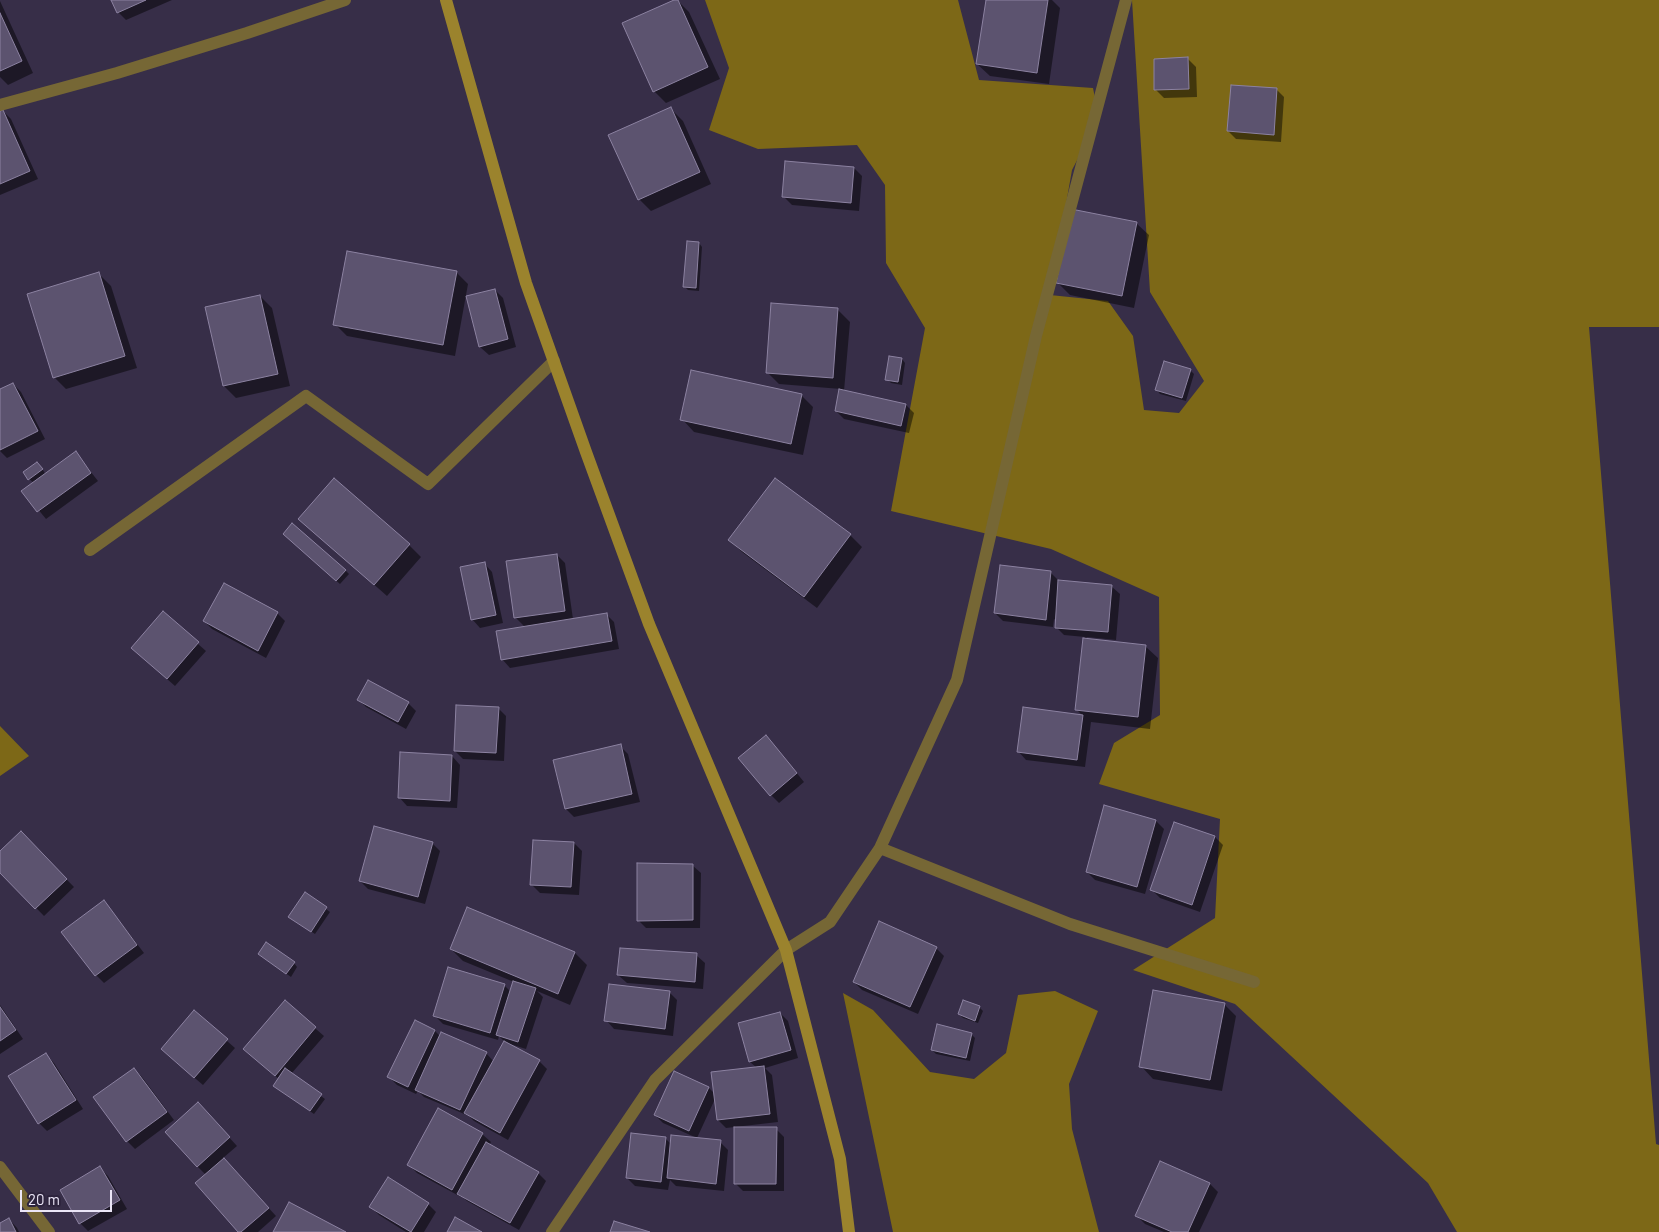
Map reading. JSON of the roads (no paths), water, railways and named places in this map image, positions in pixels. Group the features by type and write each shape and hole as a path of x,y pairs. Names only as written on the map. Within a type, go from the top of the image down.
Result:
{"street":[{"path":"0,105 117,73 247,33 345,0"},
{"path":"446,0 526,283 649,624 786,950 840,1159 850,1232"},
{"path":"552,1232 655,1080 786,950 830,922 880,848 957,680 1036,336 1126,0"},
{"path":"90,550 306,396 428,484 554,361"},
{"path":"880,848 1070,924 1254,982"},
{"path":"0,1167 48,1232"}]}
